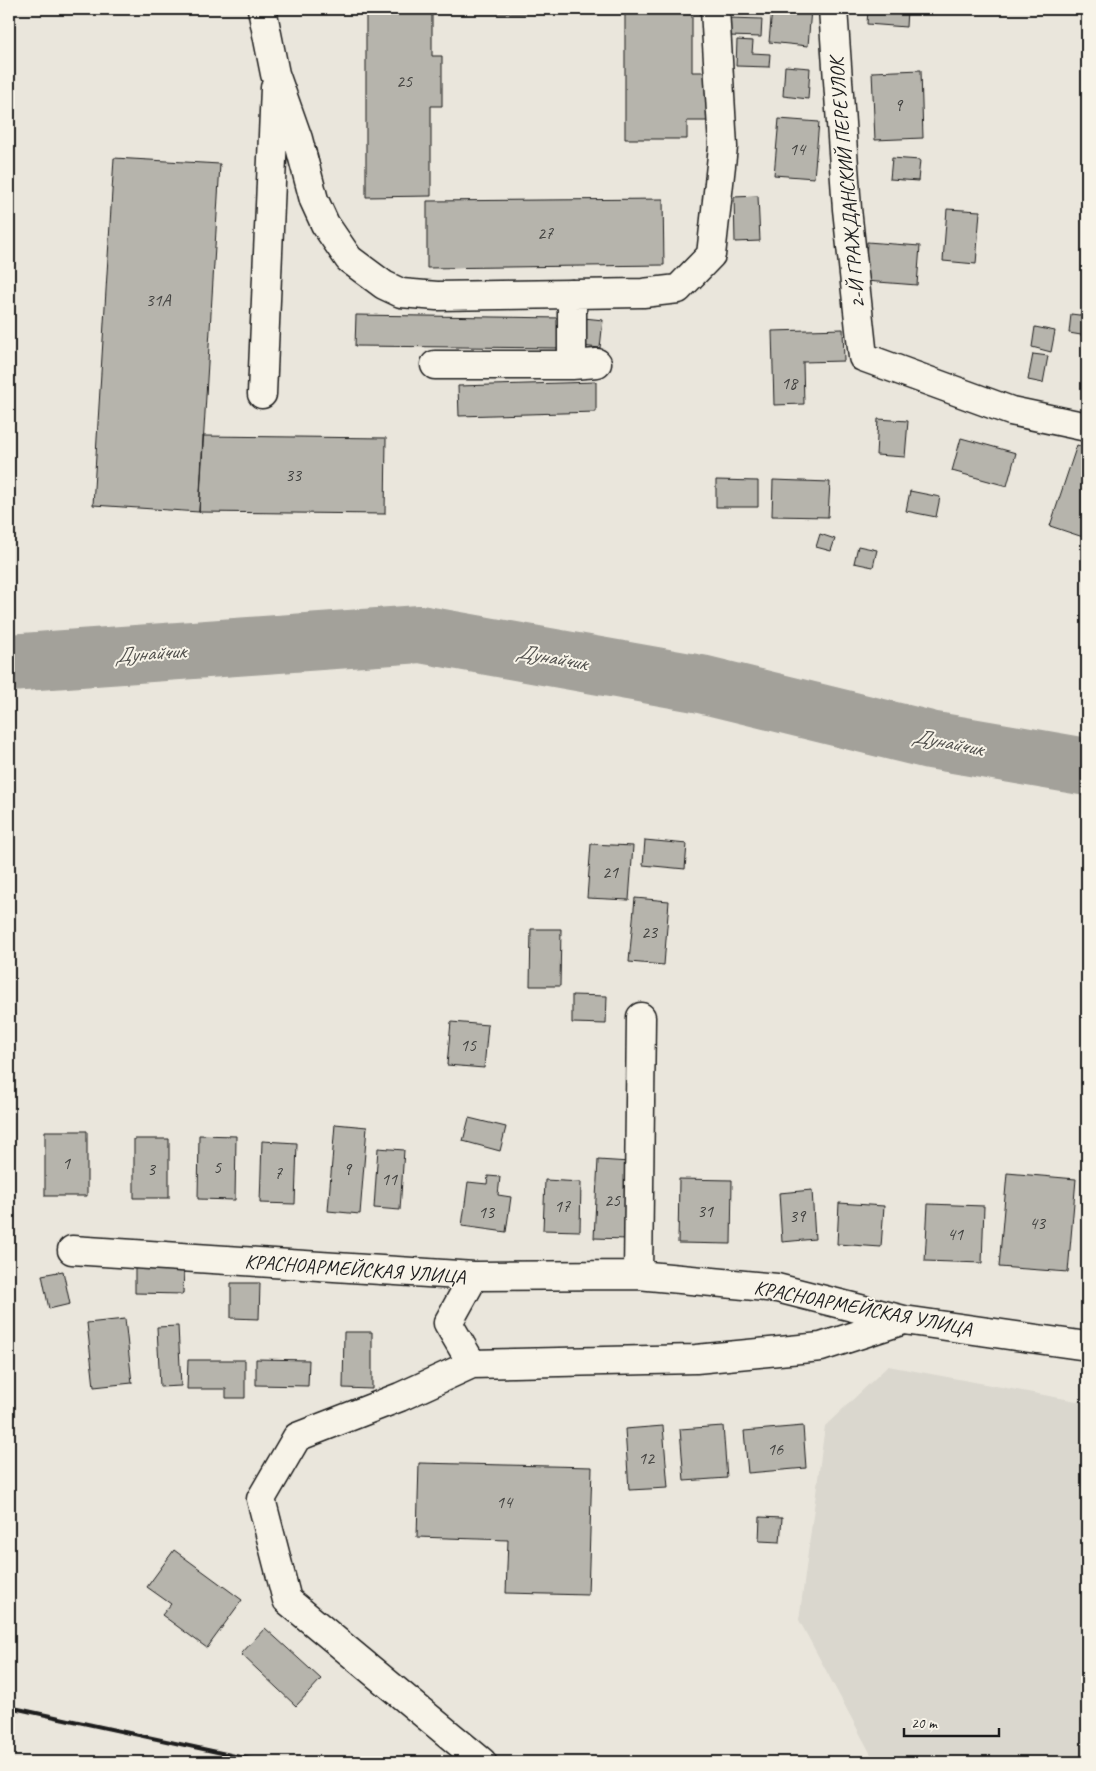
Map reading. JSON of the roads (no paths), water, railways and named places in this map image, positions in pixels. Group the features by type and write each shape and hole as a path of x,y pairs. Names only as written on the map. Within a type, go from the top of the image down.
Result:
{"street":[{"path":"262,9 275,74 298,139 314,200 325,224 349,259 384,285 401,293 437,296 643,292 678,289 711,255 723,147 715,9"},
{"name":"2-Й ГРАЖДАНСКИЙ ПЕРЕУЛОК","path":"833,9 846,209 863,357 1011,411 1087,427"},
{"path":"262,394 275,74"},
{"path":"435,365 584,364 572,294"},
{"path":"638,1275 641,1017"},
{"name":"КРАСНОАРМЕЙСКАЯ УЛИЦА","path":"72,1250 474,1276 638,1275 777,1288 904,1320 1087,1346"},
{"path":"472,1364 448,1322 474,1276"},
{"path":"482,1762 287,1600 261,1499 297,1437 400,1397 472,1364 696,1359 821,1347 904,1320"}],"waterway":[{"name":"Дунайчик","path":"9,663 420,634 701,684 930,740 1087,767"}],"railway":[{"path":"9,1707 263,1762"}]}
